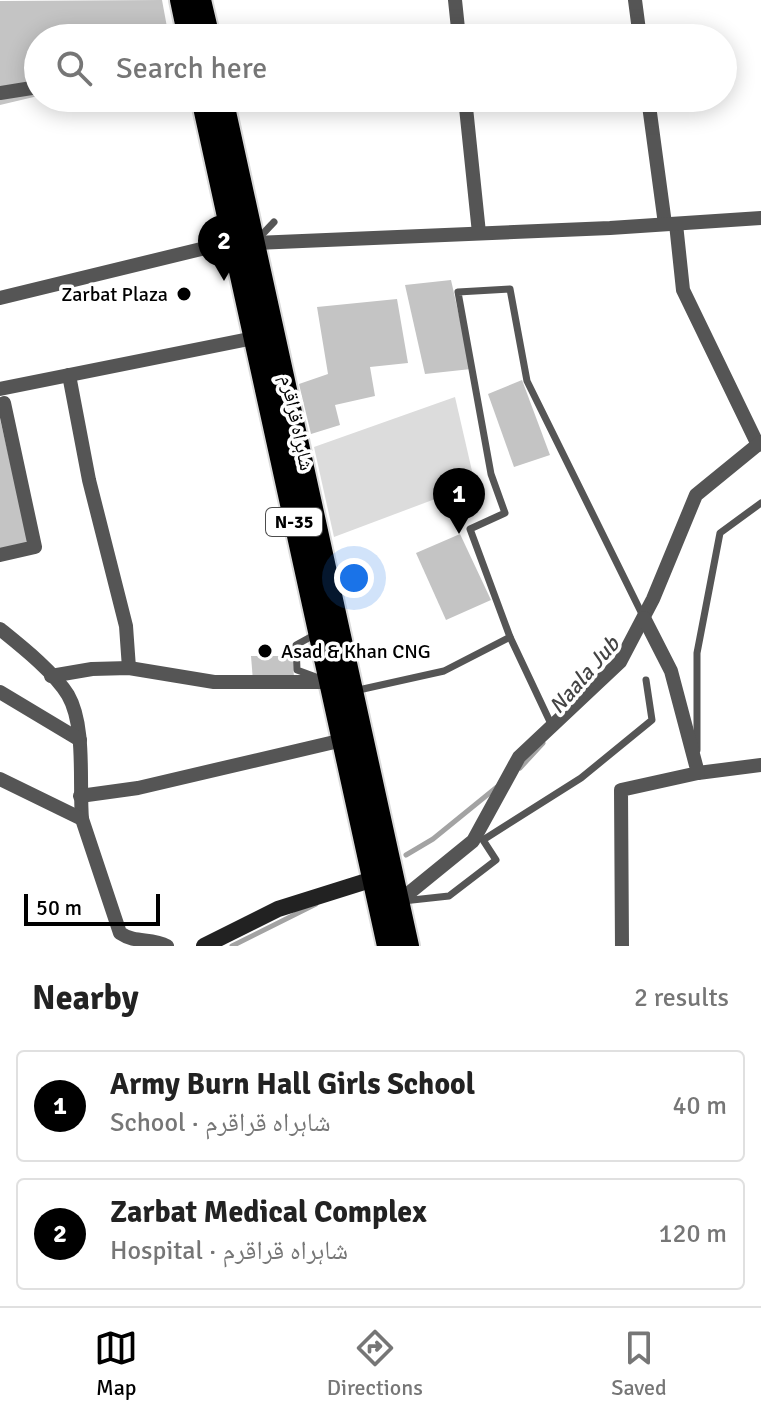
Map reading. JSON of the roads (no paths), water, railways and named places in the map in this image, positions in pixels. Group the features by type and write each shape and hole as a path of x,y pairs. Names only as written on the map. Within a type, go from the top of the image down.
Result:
{"highway":[{"path":"181,0 186,24"},
{"path":"200,0 206,24"},
{"name":"شاہراہ قراقرم","path":"206,112 244,242 352,691 382,876 388,946"},
{"name":"شاہراہ قراقرم","path":"224,112 244,242 254,338 319,633 343,740 382,876 398,902 408,946"}],"main road":[{"path":"207,945 278,909 382,876"}],"street":[{"path":"455,0 458,24"},
{"path":"635,0 638,24"},
{"path":"0,93 24,89"},
{"path":"466,112 479,233"},
{"path":"398,902 473,841 519,757 620,662 644,618 696,495 760,444 683,290 651,112"},
{"path":"0,298 244,242 761,218"},
{"path":"0,555 35,547 2,396 69,375 254,338"},
{"path":"69,375 89,480 126,626 129,668"},
{"path":"644,618 671,671 698,773"},
{"path":"0,629 68,695 80,740 82,819 120,933 131,940 162,942 167,946"},
{"path":"51,676 92,669 129,668 214,682 330,682"},
{"path":"0,692 80,740"},
{"path":"80,796 138,788 343,740"},
{"path":"622,946 621,790 698,773 761,765"},
{"path":"0,779 82,819"}],"lane":[{"path":"244,242 274,222"},
{"path":"552,726 510,637 470,529 505,513 491,474 458,292 510,289 527,381 644,618"},
{"path":"698,773 697,653 720,533 761,503"},
{"path":"352,691 444,671 510,637"},
{"path":"398,902 449,896 496,860 483,840 581,778 652,720 646,680"}],"waterway":[{"name":"Naala Jub","path":"520,768 543,743"},
{"name":"Naala Jub","path":"406,855 433,839 497,787"},
{"name":"Naala Jub","path":"232,946 316,904"}],"place":[{"name":"Zarbat Medical Complex","path":"224,281"},
{"name":"Zarbat Plaza","path":"184,294"},
{"name":"Army Burn Hall Girls School","path":"459,534"},
{"name":"Asad & Khan CNG","path":"265,651"}]}
